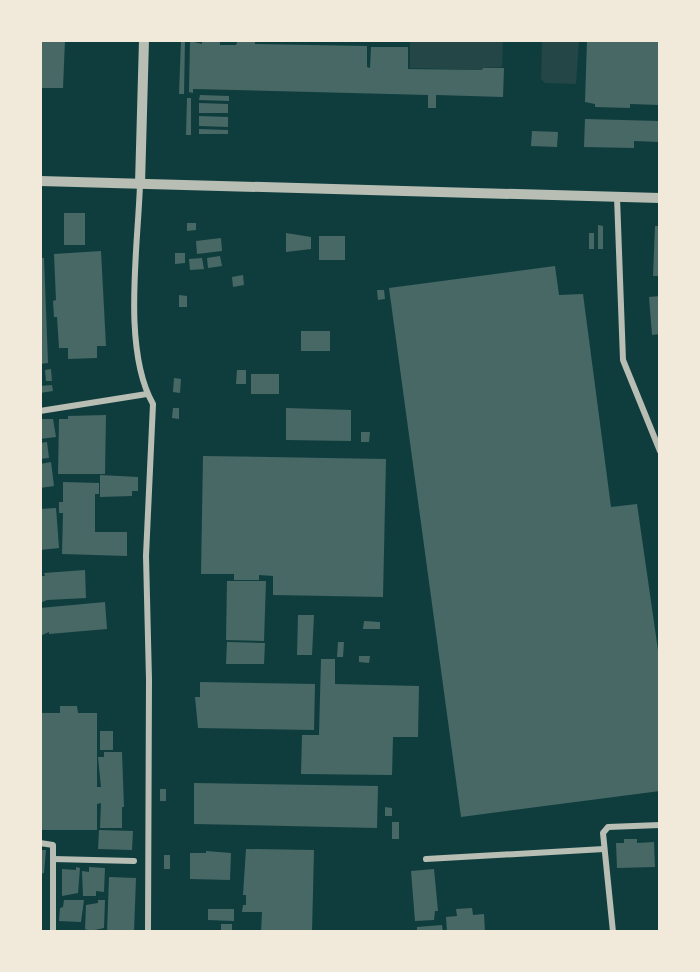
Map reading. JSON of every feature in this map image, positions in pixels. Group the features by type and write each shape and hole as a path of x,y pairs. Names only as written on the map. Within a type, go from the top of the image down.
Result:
{"street":[{"path":"144,40 141,184 134,326 136,352 147,394 153,404 146,556 149,680 148,932"},
{"path":"40,181 660,198"},
{"path":"617,197 623,360 660,451"},
{"path":"40,411 147,394"},
{"path":"613,932 603,833 608,827 660,825"},
{"path":"40,843 53,845 52,932"},
{"path":"426,859 604,849"},
{"path":"53,859 134,861"}],"shaded area":[{"path":"410,41 503,41 502,67 483,68 482,70 410,68"},
{"path":"542,41 579,41 576,84 545,83 541,79"}],"building":[{"path":"40,40 65,40 63,88 40,88"},
{"path":"181,40 185,40 184,94 179,94"},
{"path":"202,40 220,40 220,45 236,45 238,40 255,40 255,44 367,46 367,67 370,68 371,47 408,47 408,69 504,68 503,97 436,95 436,108 428,108 428,95 193,89 193,93 189,92 190,41 202,44"},
{"path":"587,40 660,40 660,105 630,104 630,108 595,107 595,104 585,102"},
{"path":"200,95 229,96 229,101 199,100"},
{"path":"187,98 191,98 191,135 186,135"},
{"path":"199,103 228,104 228,113 199,113"},
{"path":"199,116 228,117 228,127 199,126"},
{"path":"585,119 660,121 660,142 634,141 634,148 584,147"},
{"path":"199,129 228,130 228,134 199,134"},
{"path":"532,131 558,132 557,147 531,146"},
{"path":"64,213 85,213 85,245 64,245"},
{"path":"187,223 196,223 196,230 187,231"},
{"path":"598,225 603,226 603,249 598,249"},
{"path":"655,226 660,226 660,276 653,276"},
{"path":"286,233 311,237 311,249 286,252"},
{"path":"589,233 594,233 594,249 589,249"},
{"path":"319,236 345,236 345,260 319,260"},
{"path":"221,238 222,251 197,254 196,241"},
{"path":"101,251 106,346 97,346 97,358 68,359 68,348 59,348 57,317 54,317 53,301 56,300 54,254"},
{"path":"175,253 185,253 185,263 175,264"},
{"path":"220,256 222,266 208,268 207,258"},
{"path":"40,258 44,258 48,363 40,364"},
{"path":"202,258 204,269 190,270 189,259"},
{"path":"555,266 559,295 583,294 611,507 637,504 660,664 660,791 461,817 389,288"},
{"path":"243,275 244,285 233,287 232,277"},
{"path":"377,290 384,290 385,299 378,300"},
{"path":"179,295 187,296 187,307 179,307"},
{"path":"660,296 660,334 652,335 649,297"},
{"path":"301,331 330,331 330,351 301,351"},
{"path":"51,369 52,381 46,381 45,370"},
{"path":"237,370 246,370 246,384 236,384"},
{"path":"251,374 279,374 279,394 251,394"},
{"path":"174,378 181,379 180,393 173,392"},
{"path":"52,385 53,391 40,393 40,386"},
{"path":"173,408 179,408 179,419 172,418"},
{"path":"286,408 351,410 351,441 286,440"},
{"path":"106,415 105,474 58,474 59,419 68,419 68,416"},
{"path":"40,419 53,419 56,437 40,439"},
{"path":"361,432 370,432 369,442 361,442"},
{"path":"47,442 49,458 40,459 40,443"},
{"path":"203,456 386,459 383,597 273,595 273,576 259,575 259,580 234,580 234,574 201,574"},
{"path":"51,462 54,486 40,488 40,464"},
{"path":"100,475 138,477 138,491 132,491 132,496 100,497"},
{"path":"63,482 99,483 99,494 95,494 95,532 127,532 127,556 62,554 63,513 59,513 59,502 63,502"},
{"path":"56,508 59,548 40,550 40,509"},
{"path":"85,570 86,598 47,600 40,603 40,576 45,576 44,573"},
{"path":"227,581 266,581 264,641 226,640"},
{"path":"105,602 107,629 49,634 49,632 40,636 40,608"},
{"path":"298,615 314,615 312,655 297,655"},
{"path":"364,621 380,622 380,629 363,629"},
{"path":"227,642 265,643 264,664 226,664"},
{"path":"338,642 344,642 343,657 337,657"},
{"path":"359,656 370,656 369,663 359,662"},
{"path":"321,659 335,659 335,684 419,686 418,737 393,737 392,775 301,774 302,735 319,735"},
{"path":"200,682 315,684 314,730 198,728 195,697 200,697"},
{"path":"60,706 77,706 78,713 97,713 97,787 101,787 98,757 104,757 104,752 122,752 124,807 122,807 122,828 100,828 101,803 97,804 97,830 40,830 40,713 60,713"},
{"path":"100,731 113,731 113,750 100,750"},
{"path":"194,783 378,786 377,828 194,824"},
{"path":"160,789 166,789 166,801 160,801"},
{"path":"385,807 392,808 392,816 385,816"},
{"path":"392,822 399,822 399,839 392,839"},
{"path":"99,830 133,831 132,850 98,849"},
{"path":"624,839 637,839 637,843 654,842 655,867 617,868 616,843 624,843"},
{"path":"246,849 314,850 312,932 261,932 262,912 242,912 243,905 246,905 246,895 243,895"},
{"path":"40,850 46,850 44,873 40,874"},
{"path":"206,851 231,853 230,880 190,879 190,853 206,853"},
{"path":"164,855 170,855 170,869 164,869"},
{"path":"76,867 80,868 78,893 62,896 62,869 76,870"},
{"path":"89,867 105,868 104,892 96,891 96,896 83,896 82,871 89,872"},
{"path":"434,869 438,911 435,911 434,920 415,921 411,871"},
{"path":"109,877 136,878 134,932 107,932"},
{"path":"64,900 84,900 81,922 59,921 60,908 63,907"},
{"path":"98,900 105,900 104,928 90,931 85,929 86,905 98,903"},
{"path":"472,908 473,915 484,914 485,932 447,932 446,917 457,916 456,909"},
{"path":"208,909 234,909 234,921 208,920"},
{"path":"221,924 232,924 232,932 221,932"},
{"path":"442,925 443,932 417,932 417,927"}]}
